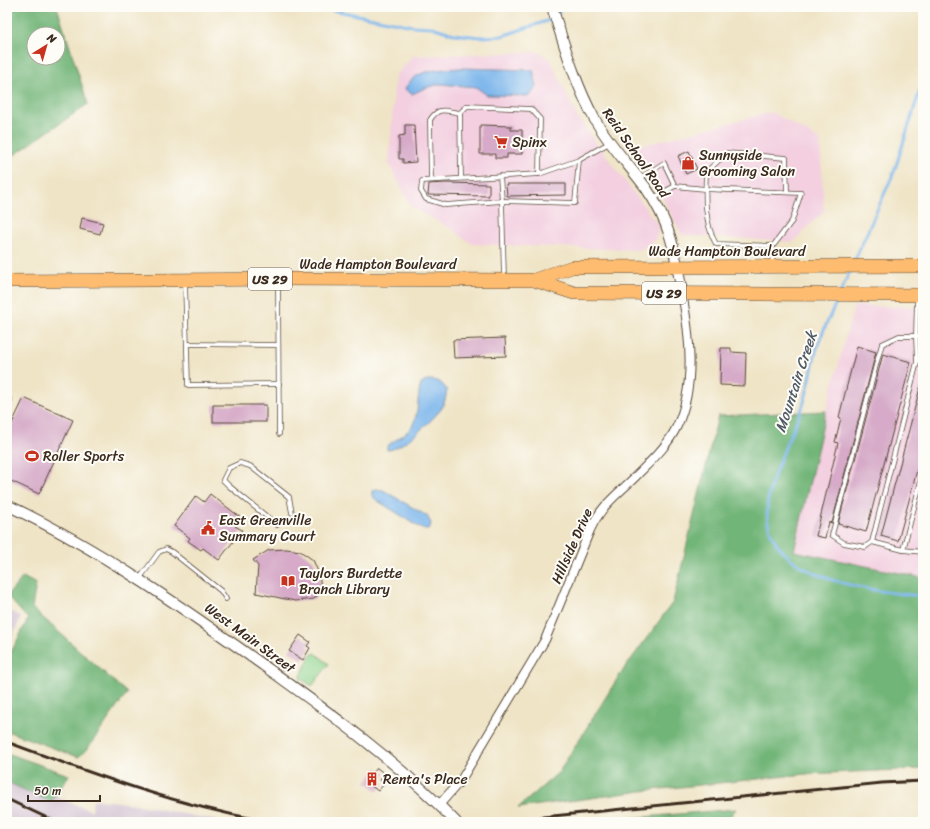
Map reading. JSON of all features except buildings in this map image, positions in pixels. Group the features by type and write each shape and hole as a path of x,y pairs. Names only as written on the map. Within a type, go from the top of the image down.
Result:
{"main road":[{"name":"Wade Hampton Boulevard","path":"534,280 572,267 923,266"},
{"name":"Wade Hampton Boulevard","path":"7,281 278,279 534,280 574,293 920,295"}],"street":[{"name":"Reid School Road","path":"552,7 587,104 610,142 652,198 671,237 682,293"},
{"name":"Hillside Drive","path":"439,805 461,780 545,640 598,514 610,500 639,474 654,458 669,440 677,426 683,410 690,369 687,321 682,293"},
{"name":"West Main Street","path":"7,505 72,538 140,578 355,731 439,805 456,822"}],"lane":[{"path":"461,178 460,113 467,106 531,109 540,119 539,174"},
{"path":"431,180 430,120 435,113 440,110 460,113"},
{"path":"579,160 575,203 502,201 446,205 426,199 421,191 422,181 539,174 579,160 610,142"},
{"path":"774,246 716,244 709,231 705,189 706,172 727,153 786,158 787,192"},
{"path":"638,179 664,163 675,186"},
{"path":"500,176 504,280"},
{"path":"652,198 675,186 705,189 801,193 792,221 774,246 772,267"},
{"path":"278,279 279,434"},
{"path":"185,280 188,385 279,384"},
{"path":"920,295 916,336 917,362 872,542 865,547 844,543 832,535 882,344 899,336 916,336 923,336"},
{"path":"187,344 278,345"},
{"path":"7,395 10,401 7,406"},
{"path":"277,525 223,480 229,468 240,463 250,466 289,497 292,513"},
{"path":"903,550 923,473"},
{"path":"872,542 903,550 923,552"},
{"path":"140,578 157,554 166,549 172,552 221,591 226,599"}],"shaded area":[{"path":"539,52 550,59 577,117 659,226 656,239 640,250 472,244 450,228 411,206 389,164 395,76 413,56"},
{"path":"772,112 820,140 824,211 793,242 682,235 636,147"},
{"path":"854,306 923,307 923,578 794,551 826,411"},
{"path":"7,609 21,617 7,648"},
{"path":"7,778 92,811 93,799 134,804 224,822 7,822"}],"green space":[{"path":"7,7 57,7 63,26 26,26 26,66 66,66 66,35 88,104 7,160"},
{"path":"826,411 794,551 923,578 923,711 918,720 923,723 923,769 806,774 642,791 518,808 559,772 619,676 673,602 718,416"},
{"path":"23,577 36,584 32,608 127,693 86,751 78,757 7,731 7,660 28,619 7,596"},
{"path":"315,653 329,664 312,686 300,678 310,656"},
{"path":"7,753 69,775 51,802 7,782"},
{"path":"736,809 726,822 586,822"}],"water":[{"path":"460,68 533,70 537,86 530,96 487,95 476,87 440,84 425,88 412,94 405,89 409,82 415,77 428,71"},
{"path":"428,380 439,382 447,390 442,408 425,426 408,440 393,449 387,450 387,446 406,433 412,426 416,415 421,384"},
{"path":"376,489 383,490 427,516 431,523 430,528 424,530 378,501 372,496 372,491"}],"waterway":[{"name":"Mountain Creek","path":"317,7 413,26 432,27 454,34 480,37 502,36 550,20 564,7"},
{"name":"Mountain Creek","path":"854,262 894,172 923,81"},
{"name":"Mountain Creek","path":"841,291 851,269"},
{"name":"Mountain Creek","path":"838,298 820,340 801,411 780,460 771,487 767,511 771,534 784,552 803,567 826,578 877,591 923,596"}],"railway":[{"path":"7,742 136,788 202,807 270,822"},
{"path":"494,822 882,783 923,781"},
{"path":"7,799 56,822"}],"place":[{"name":"Spinx","path":"501,142"},
{"name":"Sunnyside Grooming Salon","path":"688,163"},
{"name":"Roller Sports","path":"32,456"},
{"name":"East Greenville Summary Court","path":"208,528"},
{"name":"Taylors Burdette Branch Library","path":"288,581"},
{"name":"Renta's Place","path":"372,779"}]}
